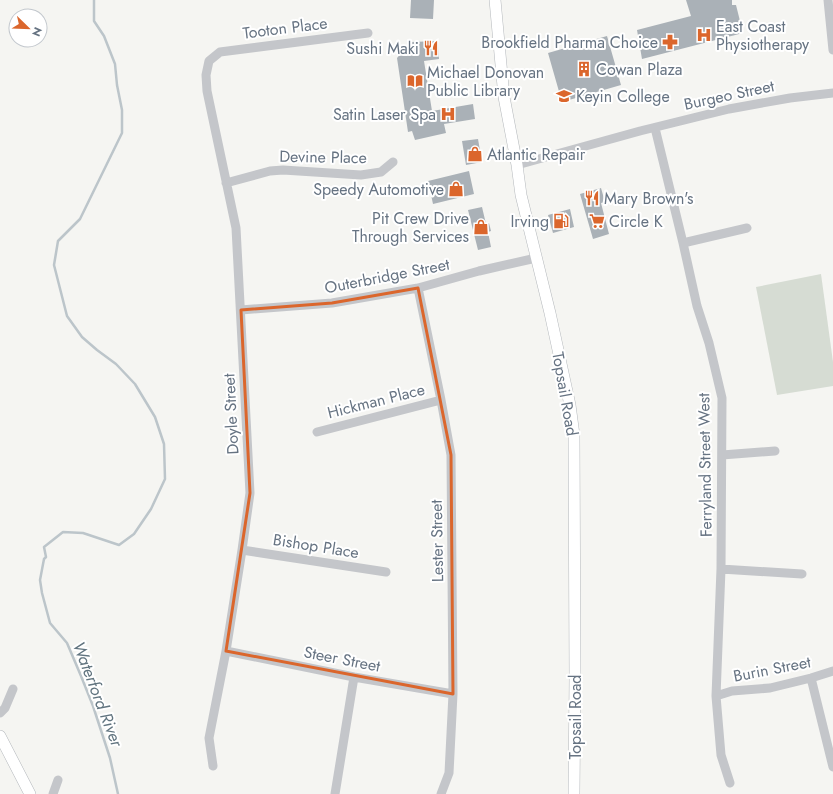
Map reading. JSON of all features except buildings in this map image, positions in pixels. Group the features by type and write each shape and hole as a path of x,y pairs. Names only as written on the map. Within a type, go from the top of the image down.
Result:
{"main road":[{"name":"Topsail Road","path":"495,0 504,97 521,195 550,313 570,405 574,435 574,794"},
{"path":"0,736 30,794"}],"street":[{"path":"828,0 833,50"},
{"name":"Tooton Place","path":"209,61 220,52 368,33"},
{"name":"Doyle Street","path":"209,61 206,75 207,91 236,228 250,493 226,651 209,738 213,766"},
{"name":"Burgeo Street","path":"517,165 729,109 790,98 833,93"},
{"name":"Ferryland Street West","path":"655,128 697,306 709,343 722,398 721,570 716,696 721,755 730,783"},
{"name":"Devine Place","path":"226,183 270,171 283,170 361,174 381,172 393,162"},
{"path":"683,243 748,228"},
{"name":"Outerbridge Street","path":"241,310 332,303 418,288 479,271 536,258"},
{"name":"Lester Street","path":"418,288 442,400 451,456 453,694 449,773 441,794"},
{"name":"Hickman Place","path":"317,432 442,400"},
{"path":"722,455 775,452"},
{"name":"Bishop Place","path":"242,550 386,572"},
{"path":"721,570 802,574"},
{"name":"Steer Street","path":"226,651 354,677 453,694"},
{"name":"Burin Street","path":"716,696 732,691 770,688 833,671"},
{"path":"335,794 354,677"},
{"path":"811,678 833,767"},
{"path":"0,713 5,708 13,689"},
{"path":"53,794 58,780"}],"highlighted area":[{"path":"418,288 451,455 453,694 226,651 250,493 241,310 332,303"}],"shaded area":[{"path":"821,274 833,362 833,386 777,395 756,287"}],"waterway":[{"name":"Waterford River","path":"94,0 94,21 104,36 115,64 122,110 122,133 80,219 58,241 54,265 67,316 82,337 116,364 135,384 155,417 164,444 165,479 151,509 134,534 119,545 83,533 63,532 44,547 46,557 44,559 40,580 50,623 67,643 93,706 110,758 118,794"}],"place":[{"name":"East Coast Physiotherapy","path":"704,35"},
{"name":"Brookfield Pharma Choice","path":"670,42"},
{"name":"Sushi Maki","path":"431,48"},
{"name":"Cowan Plaza","path":"584,69"},
{"name":"Michael Donovan Public Library","path":"415,81"},
{"name":"Keyin College","path":"564,96"},
{"name":"Satin Laser Spa","path":"448,114"},
{"name":"Atlantic Repair","path":"475,154"},
{"name":"Speedy Automotive","path":"456,189"},
{"name":"Mary Brown's","path":"592,198"},
{"name":"Irving","path":"561,221"},
{"name":"Circle K","path":"597,221"},
{"name":"Pit Crew Drive Through Services","path":"481,227"}]}
